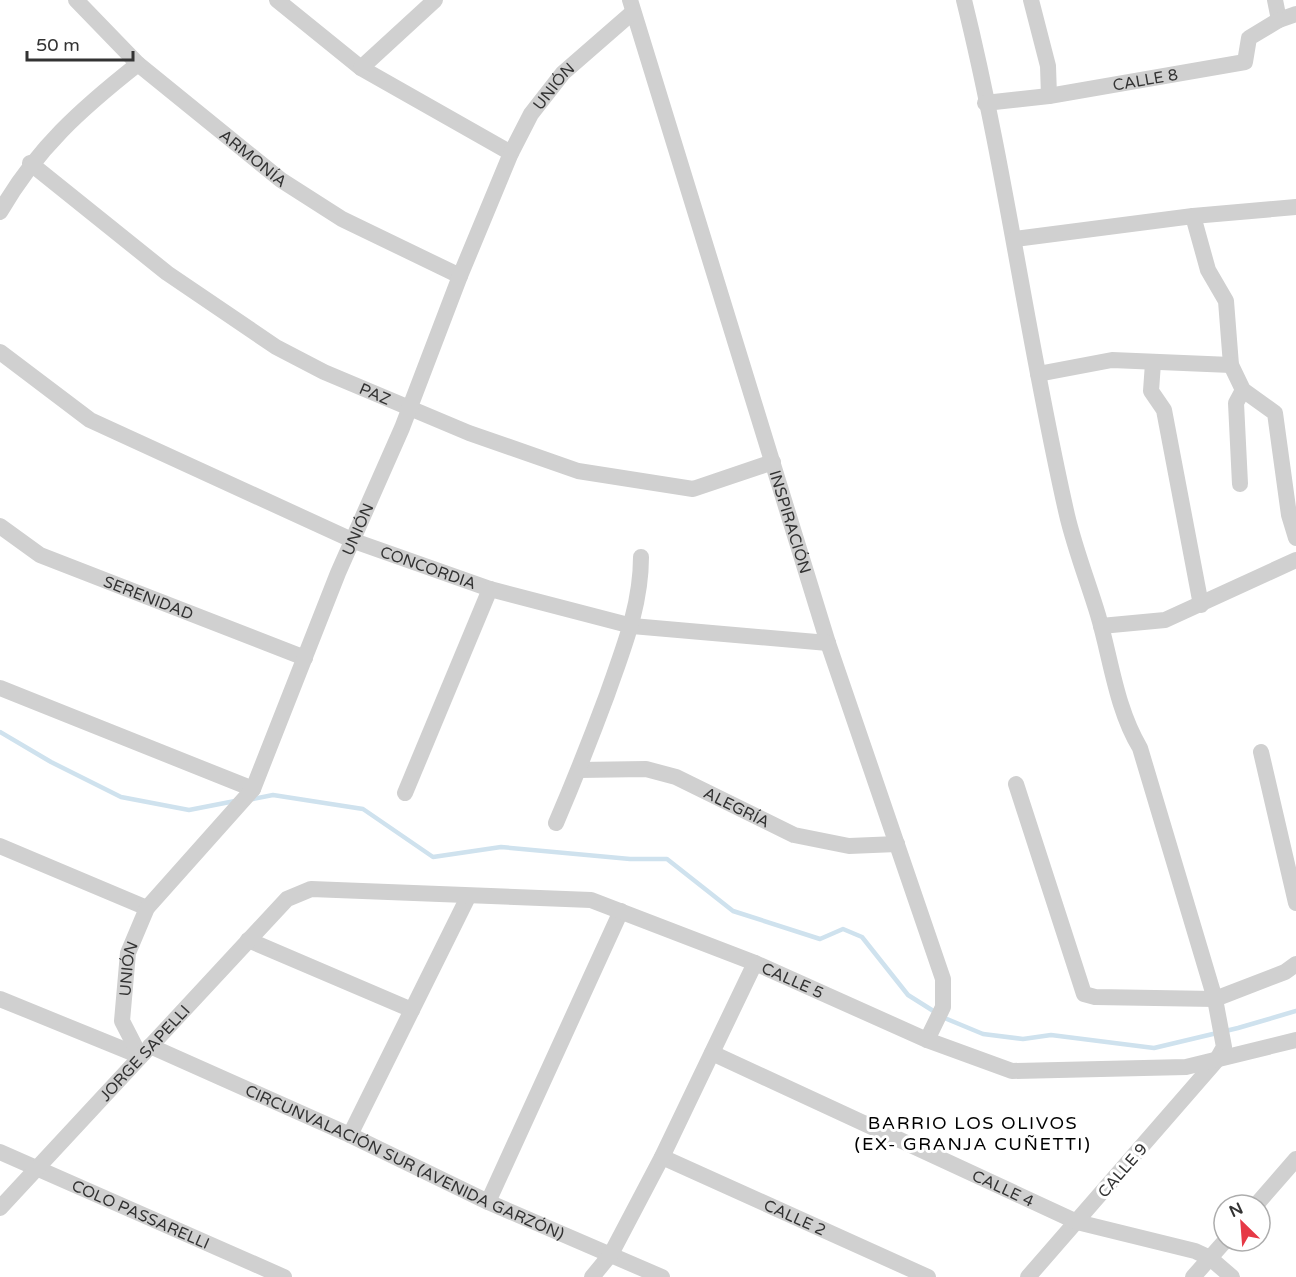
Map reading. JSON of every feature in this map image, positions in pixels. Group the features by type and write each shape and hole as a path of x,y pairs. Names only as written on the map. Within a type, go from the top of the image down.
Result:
{"street":[{"name":"ARMONÍA","path":"76,0 138,64 280,180 342,219 460,276"},
{"path":"277,0 361,68 511,153"},
{"path":"361,68 435,0"},
{"path":"964,0 979,61 1015,239 1038,374 1068,518 1101,627 1126,726 1140,748 1215,999 1224,1047 1216,1061"},
{"path":"1031,0 1048,66 1049,96"},
{"path":"1275,0 1279,20"},
{"name":"UNIÓN","path":"145,1051 122,1021 128,953 147,908 253,789 352,540 409,408 511,153 531,114 563,73 631,6"},
{"name":"INSPIRACIÓN","path":"631,6 828,643 943,979 943,1007 927,1040"},
{"name":"CALLE 8","path":"986,103 1049,96 1245,62 1249,38 1279,20 1296,14"},
{"path":"0,212 30,163 86,105 138,64"},
{"name":"PAZ","path":"30,163 167,273 276,347 324,372 469,433 578,471 693,489 773,462"},
{"path":"1015,239 1193,216 1296,207"},
{"path":"1193,216 1208,270 1226,301 1231,365 1243,390 1275,413 1296,538"},
{"name":"CONCORDIA","path":"0,352 90,420 352,540 490,589 632,626 828,643"},
{"path":"1038,374 1112,360 1231,365"},
{"path":"1153,363 1151,391 1164,410 1202,605"},
{"path":"1240,484 1236,403 1243,390"},
{"name":"SERENIDAD","path":"0,526 40,555 305,658"},
{"path":"556,823 579,770 632,626 641,583 641,557"},
{"path":"1101,627 1165,620 1296,560"},
{"path":"405,793 490,589"},
{"path":"0,688 253,789"},
{"path":"1261,752 1296,903"},
{"name":"ALEGRÍA","path":"579,770 645,770 666,774 726,799 794,835 849,846 897,844"},
{"path":"1016,784 1084,994 1095,997 1215,999 1285,972 1296,964"},
{"path":"0,846 147,908"},
{"name":"CALLE 5","path":"287,899 311,889 468,897 591,900 754,963 927,1040 1012,1071 1186,1067 1296,1040"},
{"path":"350,1135 468,897"},
{"name":"JORGE SAPELLI","path":"0,1208 287,899"},
{"path":"488,1202 621,911"},
{"path":"248,940 412,1010"},
{"path":"592,1277 611,1254 662,1157 754,963"},
{"name":"CIRCUNVALACIÓN SUR (AVENIDA GARZÓN)","path":"0,999 145,1051 350,1135 488,1202 662,1277"},
{"name":"CALLE 4","path":"712,1053 1077,1222 1196,1251 1210,1258 1232,1277"},
{"name":"CALLE 9","path":"1028,1277 1216,1061"},
{"name":"COLO PASSARELLI","path":"0,1152 284,1277"},
{"name":"CALLE 2","path":"662,1157 928,1277"},
{"path":"1266,1193 1296,1159"},
{"path":"1193,1277 1214,1253"}],"waterway":[{"path":"0,732 51,762 121,797 189,810 235,801"},
{"path":"253,799 273,795 363,809 433,857 501,847 630,859 667,859 733,911 820,939 843,929 862,937 908,995 935,1012"},
{"path":"942,1017 983,1034 1023,1039 1051,1035 1154,1048 1238,1028 1296,1011"}],"district":[{"name":"BARRIO LOS OLIVOS (EX- GRANJA CUÑETTI)","path":"973,1133"}]}
